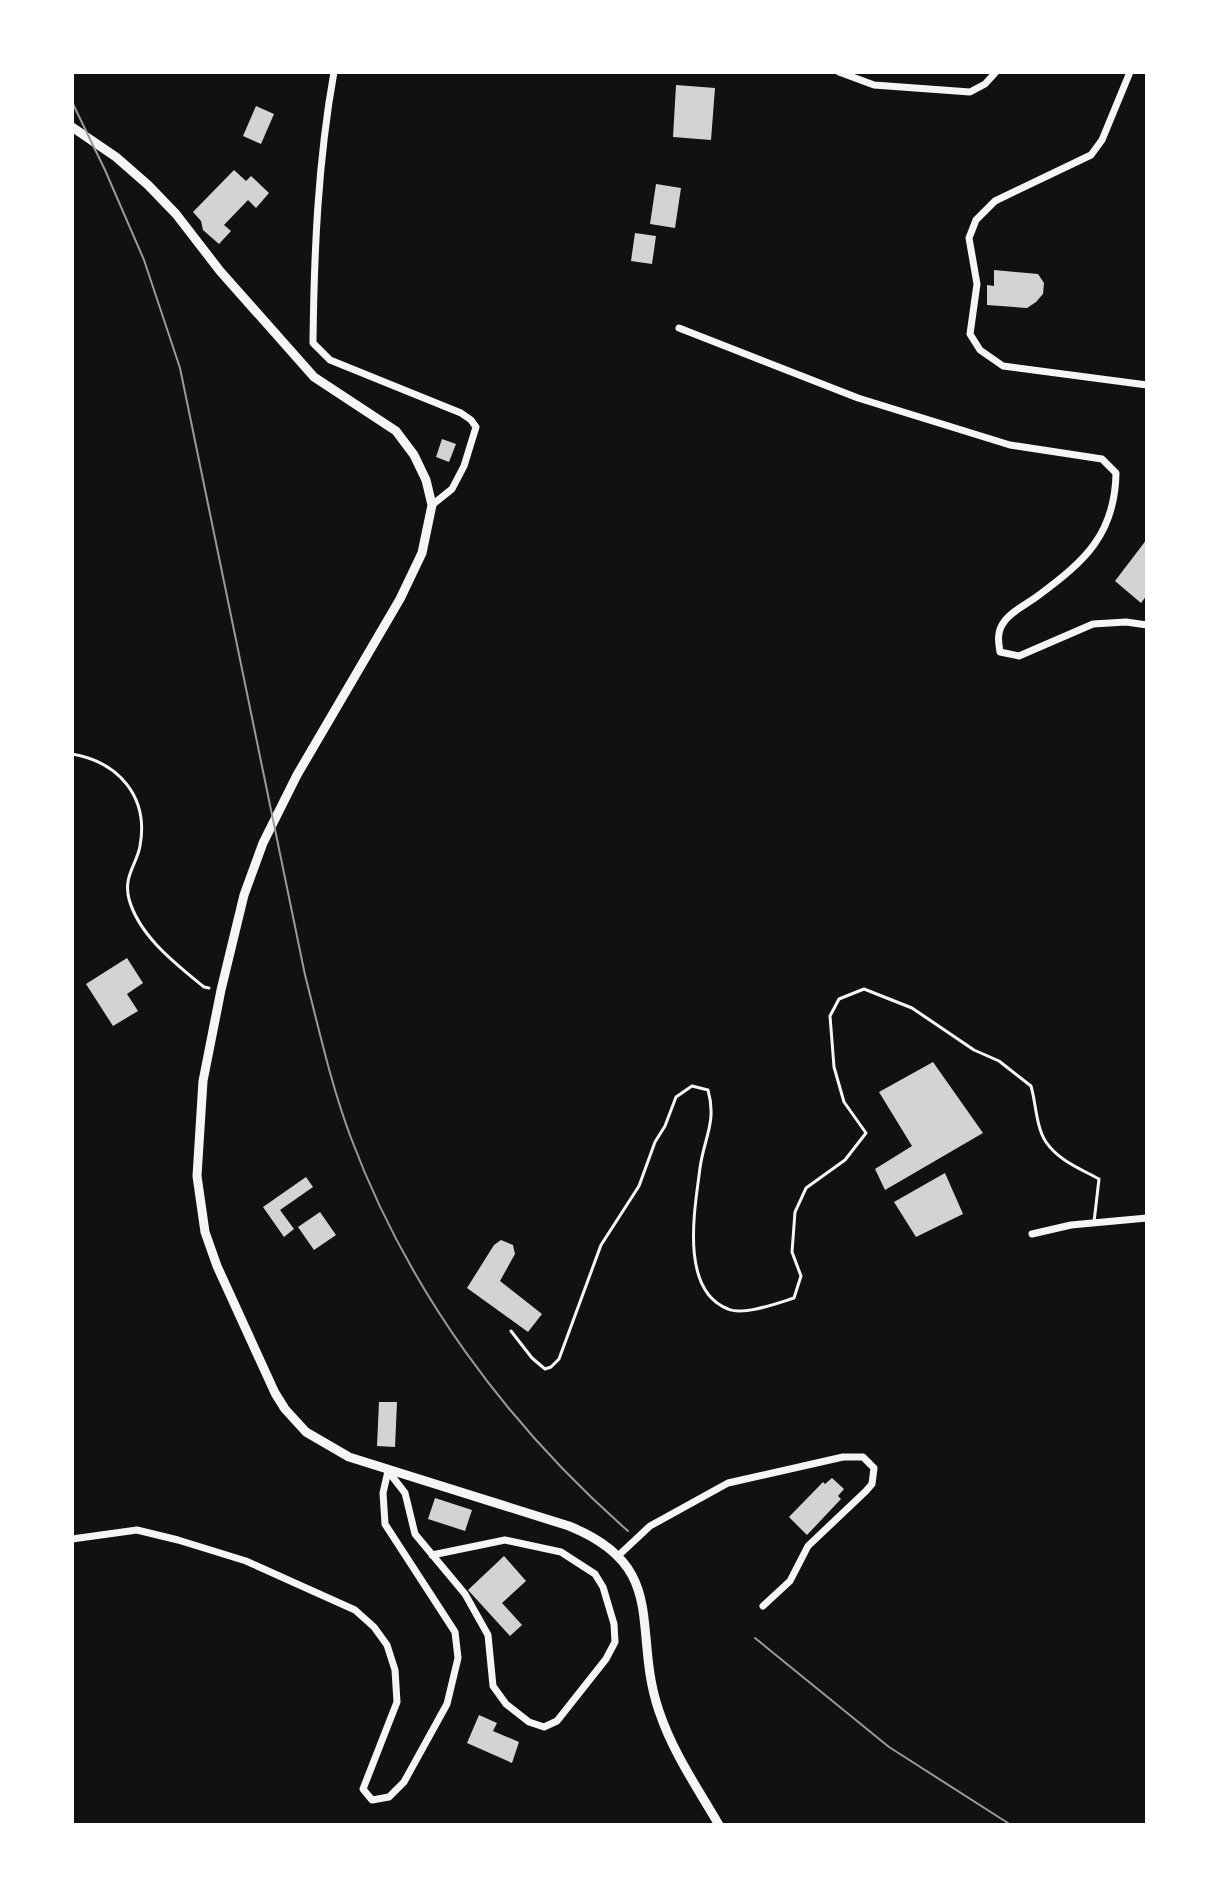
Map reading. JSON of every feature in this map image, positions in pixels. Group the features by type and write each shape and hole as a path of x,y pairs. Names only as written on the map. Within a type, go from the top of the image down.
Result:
{"street":[{"path":"334,72 320,175 313,343 330,360 461,413 471,420 476,427 464,466 452,489 432,505"},
{"path":"839,72 874,85 970,92 985,84 996,72"},
{"path":"1130,72 1102,140 1091,155 995,201 976,220 969,238 977,284 970,334 980,350 1003,366 1147,385"},
{"path":"72,127 116,157 148,185 314,377 396,431 414,455 426,480 432,505 422,553 400,599 297,775 263,843 244,895 203,1081 198,1162 201,1215 213,1255 275,1393 295,1421 338,1452 388,1471 569,1526 588,1534 619,1555 630,1569 638,1589 658,1710 677,1756 719,1825"},
{"path":"679,328 858,398 1010,445 1102,459 1116,473 1116,501 1101,537 1069,573 1004,621 998,637 1000,652 1019,656 1093,624 1126,622 1147,625"},
{"path":"1032,1234 1071,1225 1147,1218"},
{"path":"619,1555 650,1526 728,1483 843,1457 863,1457 874,1468 872,1484 808,1546 790,1581 763,1606"},
{"path":"72,1539 137,1530 178,1540 246,1561 355,1610 374,1627 387,1645 395,1670 397,1702 363,1789 372,1800 378,1801 389,1797 404,1782 447,1704 458,1658 455,1632 385,1524 383,1493 388,1471"},
{"path":"388,1471 405,1493 415,1534 432,1555 465,1594 488,1635 493,1686 506,1704 529,1722 544,1727 557,1721 606,1659 615,1642 610,1606 595,1574 561,1552 505,1540 432,1555"}],"lane":[{"path":"511,1331 545,1369 559,1359 601,1245 639,1186 676,1097 692,1086 708,1090 713,1107 700,1166 694,1228 693,1254 701,1283 729,1311 756,1309 794,1298 801,1276 792,1252 795,1212 806,1188 845,1160 866,1133 844,1102 834,1067 830,1016 839,999 864,989 912,1008 974,1050 999,1061 1031,1086 1046,1142 1079,1170 1099,1179 1094,1223"}],"path":[{"path":"72,754 92,758 125,778 139,806 140,847 130,869 128,897 138,922 175,964 204,987 221,990"}],"building":[{"path":"676,85 715,88 711,140 673,137"},
{"path":"256,106 274,114 261,144 243,136"},
{"path":"234,170 246,181 251,176 269,193 256,208 248,200 224,225 231,231 219,244 203,230 201,221 193,212"},
{"path":"656,184 681,188 675,228 650,224"},
{"path":"635,233 656,236 652,264 631,261"},
{"path":"994,270 1038,274 1044,283 1043,294 1027,308 987,305 987,285 994,286"},
{"path":"442,439 456,444 449,462 436,457"},
{"path":"1147,539 1147,595 1141,603 1115,581"},
{"path":"127,958 143,983 127,994 138,1011 113,1026 86,984"},
{"path":"933,1062 983,1133 885,1190 875,1169 912,1146 879,1092"},
{"path":"945,1173 963,1214 916,1237 894,1202"},
{"path":"306,1177 313,1187 280,1210 294,1229 284,1237 263,1207"},
{"path":"320,1212 336,1235 314,1250 298,1227"},
{"path":"501,1240 513,1245 515,1254 500,1281 542,1314 528,1332 467,1288 494,1245"},
{"path":"379,1402 397,1402 395,1447 377,1446"},
{"path":"832,1478 844,1489 838,1496 841,1499 807,1535 789,1517 823,1482 825,1484"},
{"path":"435,1498 472,1510 465,1531 428,1519"},
{"path":"504,1556 526,1581 502,1603 522,1625 510,1636 468,1590"},
{"path":"479,1715 497,1723 493,1731 519,1742 512,1763 467,1743"}],"tram line":[{"path":"72,102 144,260 180,368 305,975 331,1077 351,1138 401,1248 465,1351 541,1446 628,1531"},
{"path":"755,1638 889,1747 1011,1825"}]}
